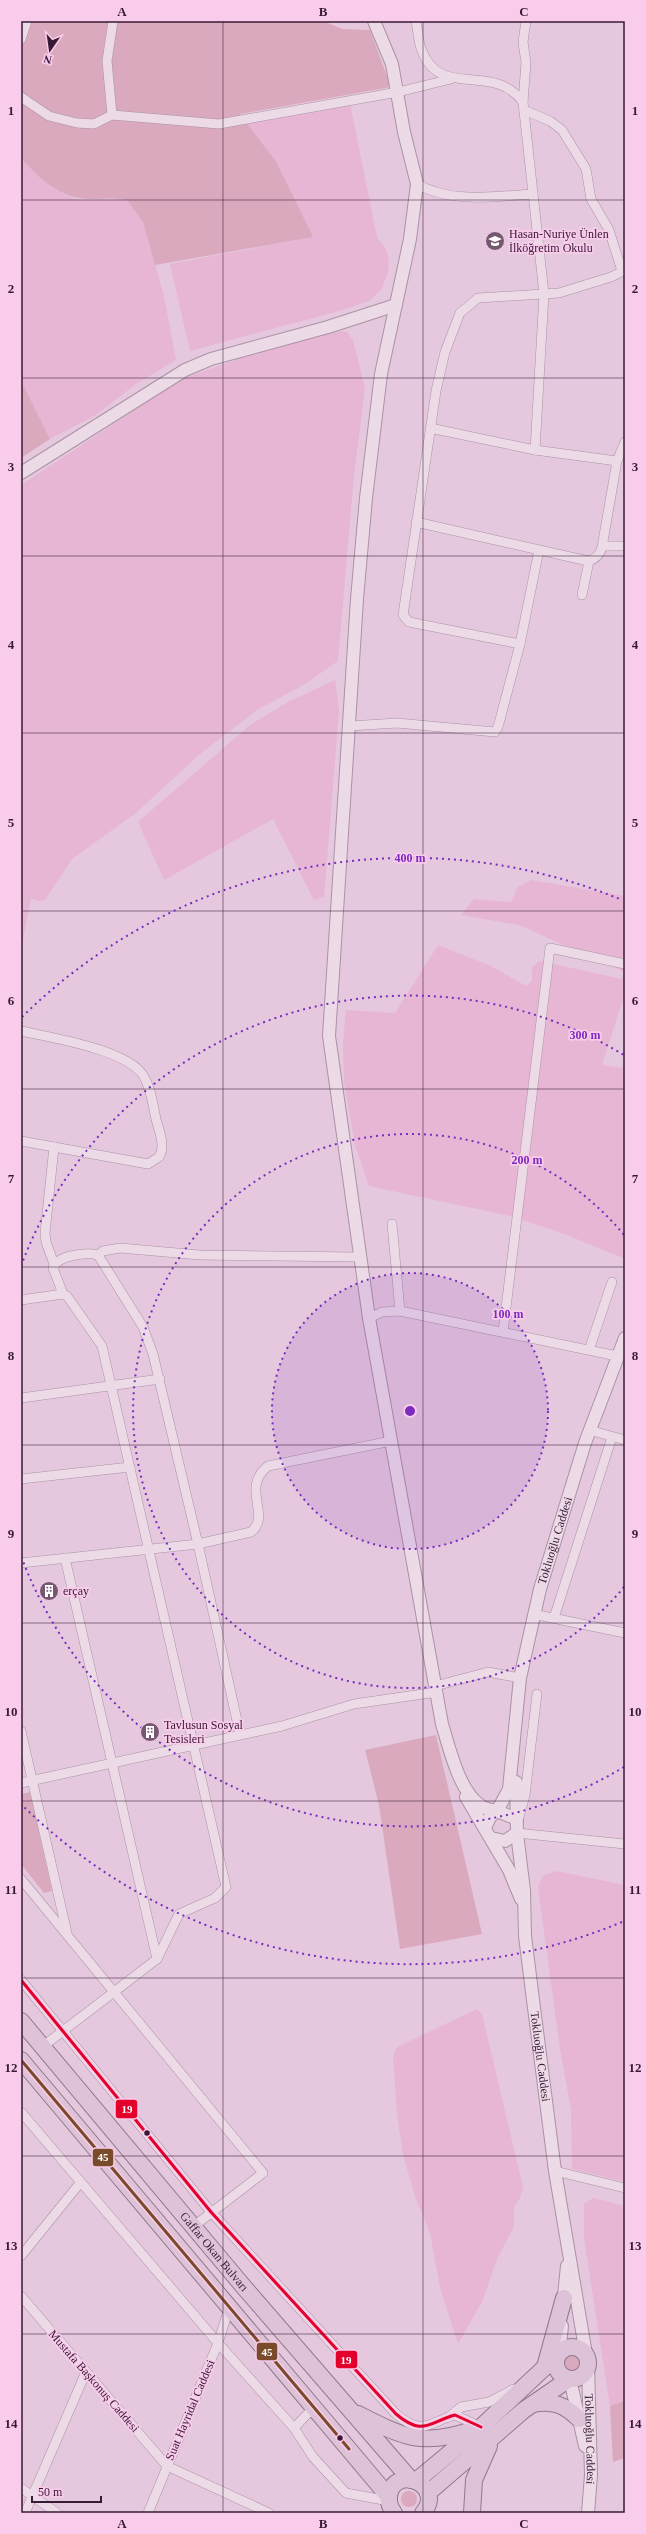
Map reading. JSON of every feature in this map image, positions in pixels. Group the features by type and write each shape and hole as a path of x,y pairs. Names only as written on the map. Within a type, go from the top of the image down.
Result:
{"highway":[{"name":"Gaffar Okan Bulvarı","path":"21,2021 351,2411 414,2480 425,2488 427,2502 439,2513"},
{"name":"Gaffar Okan Bulvarı","path":"21,2060 230,2305 314,2407 389,2506"},
{"path":"544,2370 564,2298"},
{"path":"389,2506 395,2485 400,2481 414,2480 481,2427 566,2348 577,2348 585,2355 587,2362 583,2374 570,2379 532,2405 492,2440 427,2502"},
{"path":"559,2354 557,2370 570,2379"},
{"path":"532,2405 544,2402 558,2404 570,2410 579,2419"},
{"path":"351,2411 403,2435 422,2439 453,2436 481,2427"},
{"path":"472,2513 473,2491 478,2468 492,2440"}],"street":[{"path":"21,39 27,21"},
{"path":"112,115 107,68 113,21"},
{"path":"374,21 388,49 398,92 404,132 417,184 410,239 381,374 367,491 349,726 329,1036 359,1257 369,1318 442,1724 462,1781 465,1794 509,1870 523,1904"},
{"path":"416,21 424,57 432,67 451,79"},
{"path":"518,21 526,63 524,106 544,294 535,450"},
{"path":"523,42 526,21"},
{"path":"21,97 49,116 77,123 94,124 112,115 219,124 398,92 451,79 494,82 514,91 524,106 550,121 562,130 586,168 591,199 609,230 624,270 559,293 478,298 464,309 457,318 444,352 430,428 402,610 406,620 520,644"},
{"path":"417,184 438,194 454,197 533,194"},
{"path":"21,473 185,370 211,359 341,323 396,305"},
{"path":"430,428 535,450 617,461"},
{"path":"416,522 589,560 598,556 603,546 617,461 625,442"},
{"path":"603,546 625,546"},
{"path":"349,726 397,723 495,732 498,727 520,644 539,550"},
{"path":"582,595 589,560"},
{"path":"503,1332 550,948 625,964"},
{"path":"21,1031 77,1043 132,1064 142,1074 149,1086 162,1145 159,1157 148,1164 21,1141"},
{"path":"42,2047 157,1959 178,1914 214,1898 226,1887 195,1744 102,1346 72,1300 63,1294 53,1268 54,1264 45,1233 54,1147"},
{"path":"392,1224 400,1311"},
{"path":"54,1264 61,1258 98,1256 103,1251 120,1248 200,1255 359,1257"},
{"path":"98,1256 143,1327 160,1379 240,1734"},
{"path":"589,1350 612,1282"},
{"path":"21,1300 63,1294"},
{"path":"369,1318 382,1312 400,1311 617,1356"},
{"name":"Tokluoğlu Caddesi","path":"497,1812 508,1794 514,1751 520,1678 533,1614 589,1430 625,1338"},
{"path":"21,1398 160,1379"},
{"path":"589,1430 625,1440"},
{"path":"554,1618 612,1437"},
{"path":"21,1563 198,1544 251,1532 256,1528 259,1516 255,1486 258,1476 268,1466 391,1441"},
{"path":"21,1479 130,1467"},
{"path":"65,1558 157,1959"},
{"path":"533,1614 625,1633"},
{"path":"21,1783 282,1726 354,1704 436,1689 488,1672 520,1678"},
{"path":"462,1781 479,1805 517,1819 522,1813 525,1795 537,1694"},
{"path":"21,1731 67,1934"},
{"name":"Tokluoğlu Caddesi","path":"514,1751 517,1833 524,1891 523,1904 555,2171 587,2362 591,2471 588,2513"},
{"path":"488,1833 490,1817 497,1812"},
{"path":"488,1833 505,1841 517,1833 625,1844"},
{"path":"21,1879 263,2173 194,2226"},
{"path":"21,1980 211,2212 396,2414 410,2424 423,2427 456,2415 481,2427"},
{"path":"21,2112 80,2184 294,2428 313,2457 346,2493 389,2506"},
{"path":"555,2171 625,2188"},
{"path":"21,2256 80,2184"},
{"path":"559,2354 568,2249"},
{"name":"Mustafa Başkonuş Caddesi","path":"21,2296 166,2466"},
{"name":"Suat Hayridal Caddesi","path":"148,2513 166,2466 218,2343 230,2305"},
{"path":"448,2418 461,2406 483,2404 494,2400 544,2370"},
{"path":"25,2513 86,2372"},
{"path":"570,2379 591,2471"},
{"path":"294,2428 314,2407"},
{"path":"166,2466 269,2513"},
{"path":"21,2488 57,2513"}],"shaded area":[{"path":"21,21 323,21 342,29 370,30 391,87 240,114 277,163 313,237 155,265 143,222 128,201 116,199 82,198 62,193 53,188 21,158"},
{"path":"350,103 377,237 386,249 389,260 388,273 381,290 369,301 339,311 190,351 170,264 312,237 277,163 244,120"},
{"path":"21,158 52,188 65,195 80,200 124,199 131,203 143,222 164,296 176,360 136,384 96,415 50,439 24,388 21,387"},
{"path":"339,331 347,332 353,340 365,388 354,475 338,661 305,684 257,710 200,754 136,813 72,859 45,900 38,901 31,898 21,951 21,485 182,379 252,354"},
{"path":"21,387 24,387 50,439 21,458"},
{"path":"335,680 339,711 324,897 314,900 273,819 164,880 138,822 250,725 288,702"},
{"path":"531,880 625,896 625,993 602,1065 623,1068 625,1065 625,1259 562,1233 510,1216 369,1186 355,1145 344,1082 343,1043 346,1010 395,1013 438,945 491,966 526,986 532,981 532,967 540,961 622,979 624,972 519,925 461,915 474,899 511,902 518,887"},
{"path":"436,1735 482,1934 400,1949 379,1805 365,1750"},
{"path":"30,1792 52,1891 44,1893 21,1864 21,1794"},
{"path":"556,1871 625,1885 625,2182 572,2169 571,2110 560,2049 538,1887 543,1876"},
{"path":"477,2009 482,2014 523,2187 520,2198 514,2208 514,2226 497,2259 483,2300 458,2344 440,2288 430,2233 415,2196 403,2155 397,2114 393,2056 397,2047"},
{"path":"593,2198 625,2206 625,2401 610,2406 584,2238 584,2204"},
{"path":"572,2351 577,2352 583,2358 583,2368 577,2374 572,2375 567,2374 561,2368 560,2363 561,2358 567,2352"},
{"path":"625,2401 625,2458 613,2462 610,2406"},
{"path":"409,2491 415,2493 417,2499 415,2505 409,2507 403,2505 401,2499 403,2493"}],"transit line":[{"name":"19","path":"21,1980 211,2212 396,2414 413,2425 426,2426 455,2415 481,2427"},
{"name":"45","path":"21,2060 349,2449"}],"place":[{"name":"Hasan-Nuriye Ünlen İlköğretim Okulu","path":"495,241"},
{"name":"erçay","path":"49,1591"},
{"name":"Tavlusun Sosyal Tesisleri","path":"150,1732"}]}
